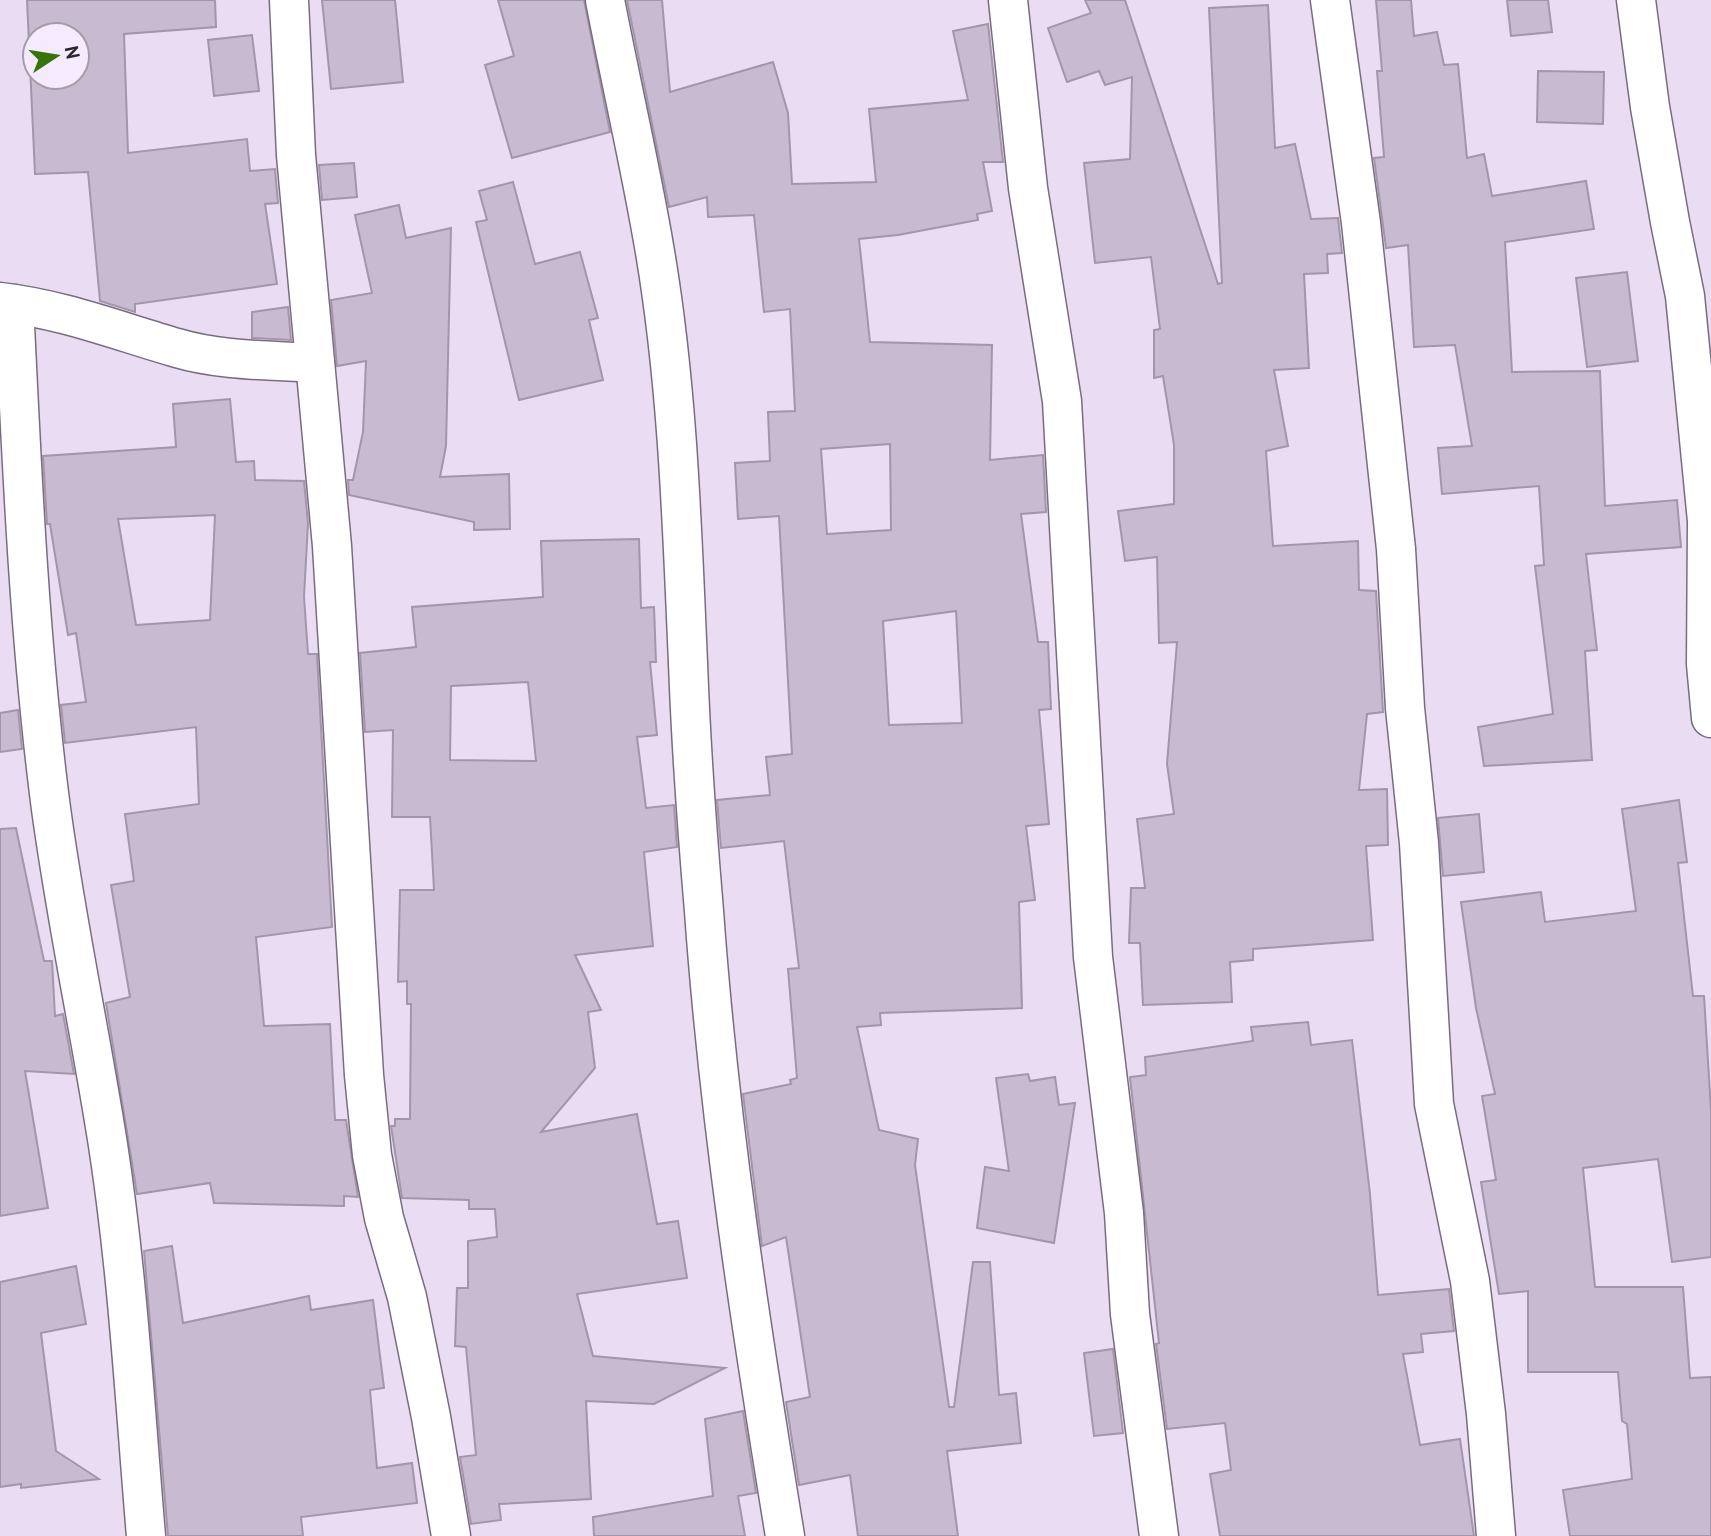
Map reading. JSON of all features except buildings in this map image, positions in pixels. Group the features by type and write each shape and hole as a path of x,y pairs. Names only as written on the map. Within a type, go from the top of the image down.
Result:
{"street":[{"path":"289,0 296,155 333,559 364,1076 372,1155 384,1218 410,1311 431,1417 450,1536"},
{"path":"605,0 656,252 666,332 679,456 689,690 719,1092 785,1536"},
{"path":"1008,0 1028,188 1062,401 1093,957 1124,1213 1130,1314 1159,1536"},
{"path":"1330,0 1361,223 1395,535 1405,708 1419,843 1434,1104 1470,1281 1486,1414 1496,1536"},
{"path":"1636,0 1653,120 1685,296 1707,521 1706,664 1711,718"},
{"path":"146,1536 124,1262 108,1146 51,803 36,666 7,303 71,315 178,348 225,357 315,363"}]}
